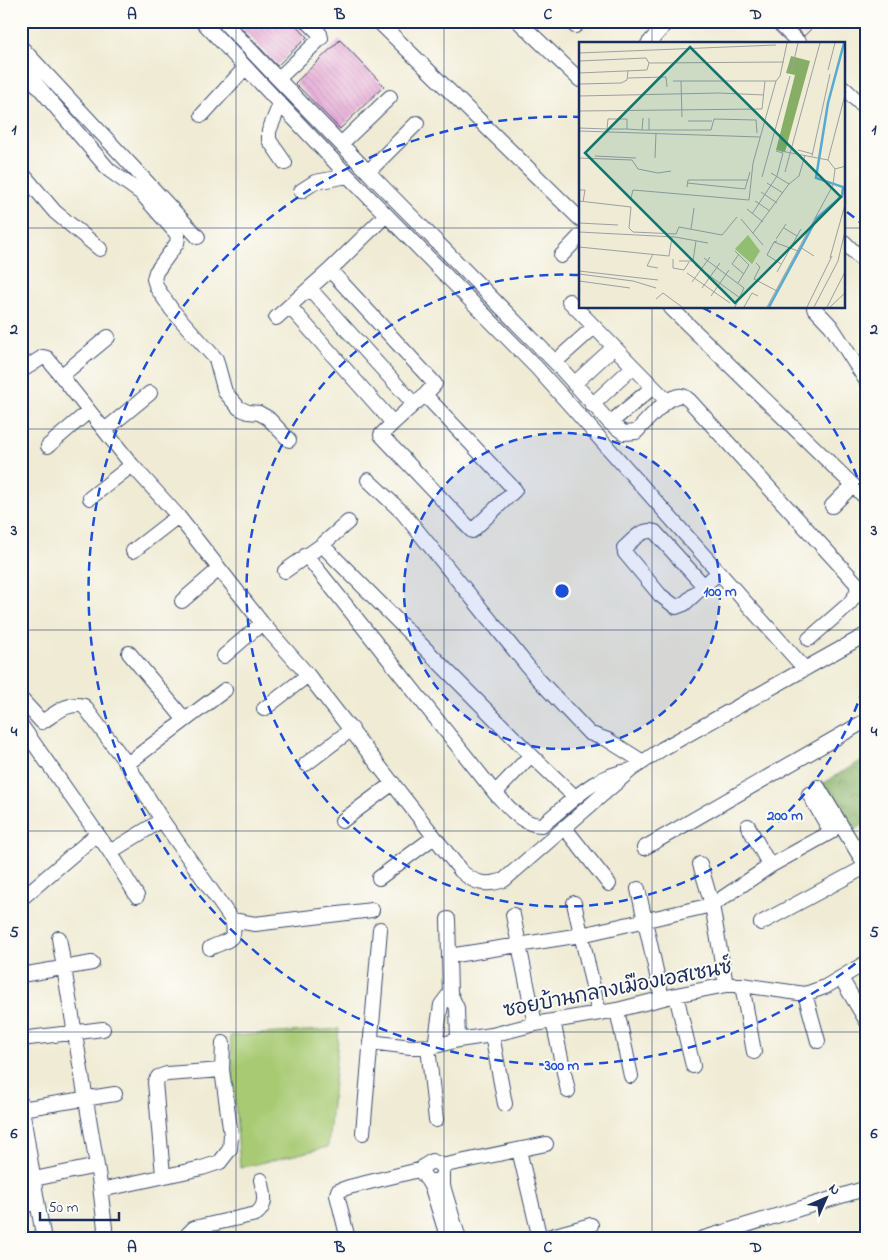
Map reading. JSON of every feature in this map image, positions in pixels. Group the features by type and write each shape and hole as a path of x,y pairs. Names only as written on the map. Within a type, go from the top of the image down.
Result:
{"street":[{"path":"202,21 348,176 537,368 805,669"},
{"path":"223,21 555,362 610,423 624,433 636,432 666,401 675,396 682,396 689,400 856,583 858,592 849,604 809,639"},
{"path":"278,79 321,38 320,34 307,21"},
{"path":"378,21 579,218"},
{"path":"518,21 579,79"},
{"path":"650,42 662,28 662,21"},
{"path":"777,21 798,42"},
{"path":"21,47 198,237"},
{"path":"21,66 109,170 141,193 176,233 178,237 177,243 155,275 154,283 156,288 172,310 216,359 225,392 239,408 268,418 289,440"},
{"path":"202,114 245,68"},
{"path":"846,90 867,110"},
{"path":"341,144 390,97"},
{"path":"280,104 269,131 269,140 285,163"},
{"path":"368,172 417,123"},
{"path":"21,172 55,212 100,249"},
{"path":"301,191 315,182 348,176"},
{"path":"276,318 330,270 386,215"},
{"path":"561,256 579,237"},
{"path":"846,244 867,264"},
{"path":"330,270 435,384 381,435 472,531 515,490 425,395"},
{"path":"310,288 414,404"},
{"path":"569,301 666,401"},
{"path":"290,307 393,423"},
{"path":"672,309 867,499"},
{"path":"815,309 831,326 867,382"},
{"path":"555,362 594,327"},
{"path":"61,376 108,337"},
{"path":"574,384 614,346"},
{"path":"21,371 43,357 47,358 132,465 178,516 262,623 352,729 434,837 461,871 470,879 491,884 504,880 631,770 662,749 867,634"},
{"path":"592,405 634,367"},
{"path":"610,423 652,387"},
{"path":"105,430 150,393"},
{"path":"48,446 89,411"},
{"path":"90,498 132,465"},
{"path":"368,480 403,513 538,679 589,733 608,740 643,762"},
{"path":"832,506 852,485"},
{"path":"133,551 178,516"},
{"path":"285,571 322,545 348,522"},
{"path":"704,586 655,532 650,530 644,531 624,548 625,553 657,591 673,605 680,607 684,604 704,586 718,573"},
{"path":"322,545 575,797"},
{"path":"306,555 495,793 523,821 534,825 542,825 600,779 614,773 631,770"},
{"path":"182,601 219,569"},
{"path":"224,656 262,623"},
{"path":"129,652 185,720"},
{"path":"264,709 308,675"},
{"path":"127,764 225,690"},
{"path":"21,699 42,722"},
{"path":"137,896 110,852 25,729 42,722 68,706 76,704 84,706 127,764 162,820 232,920 234,930 232,936 227,942 210,948"},
{"path":"644,848 867,720"},
{"path":"306,764 352,729"},
{"path":"495,793 531,755"},
{"path":"342,821 393,783"},
{"path":"449,956 581,935 712,905 770,866 832,832 814,791 866,866 761,923"},
{"path":"110,852 162,820"},
{"path":"748,826 770,866"},
{"path":"564,827 609,884"},
{"path":"21,899 97,834"},
{"path":"379,878 434,837"},
{"path":"700,864 712,905 726,985"},
{"path":"638,889 662,998"},
{"path":"574,903 599,1013"},
{"path":"232,920 255,924 372,910"},
{"path":"514,915 535,1024"},
{"path":"448,918 450,993 458,1008 458,1040"},
{"path":"363,1132 380,929"},
{"path":"59,938 101,1190 105,1228 102,1239"},
{"path":"21,975 92,962"},
{"path":"818,1041 806,994 841,978 867,962"},
{"path":"841,978 867,1022"},
{"name":"ซอยบ้านกลางเมืองเอสเซนซ์","path":"370,1042 411,1047 431,1047 535,1024 617,1010 662,998 726,985 742,985 806,994"},
{"path":"742,985 754,1052"},
{"path":"436,1120 431,1047 441,1005 450,993"},
{"path":"676,995 693,1066"},
{"path":"617,1010 631,1076"},
{"path":"553,1021 568,1091"},
{"path":"21,1039 103,1029"},
{"path":"492,1035 505,1104"},
{"path":"101,1190 202,1168 220,1162 230,1148 231,1135 222,1070 223,1043"},
{"path":"163,1175 155,1082 158,1077 167,1074 222,1070"},
{"path":"44,1239 36,1203 22,1107 115,1094"},
{"path":"442,1171 546,1144"},
{"path":"520,1150 541,1239 591,1225"},
{"path":"448,1239 432,1188 425,1175 429,1162 436,1162 442,1171 443,1186 459,1239"},
{"path":"34,1179 97,1166"},
{"path":"348,1239 337,1195 338,1191 349,1187 425,1175 438,1181 442,1171"},
{"path":"186,1239 194,1228 256,1214 264,1204 261,1180"},
{"path":"701,1239 867,1188"},
{"path":"21,1206 36,1203"}],"green space":[{"path":"867,757 867,823 844,836 815,788"},
{"path":"339,1029 328,1147 240,1168 230,1036"}],"building":[{"path":"235,21 292,21 307,37 277,66"},
{"path":"790,21 819,21 804,36"},
{"path":"340,40 384,86 340,129 295,83"}]}
